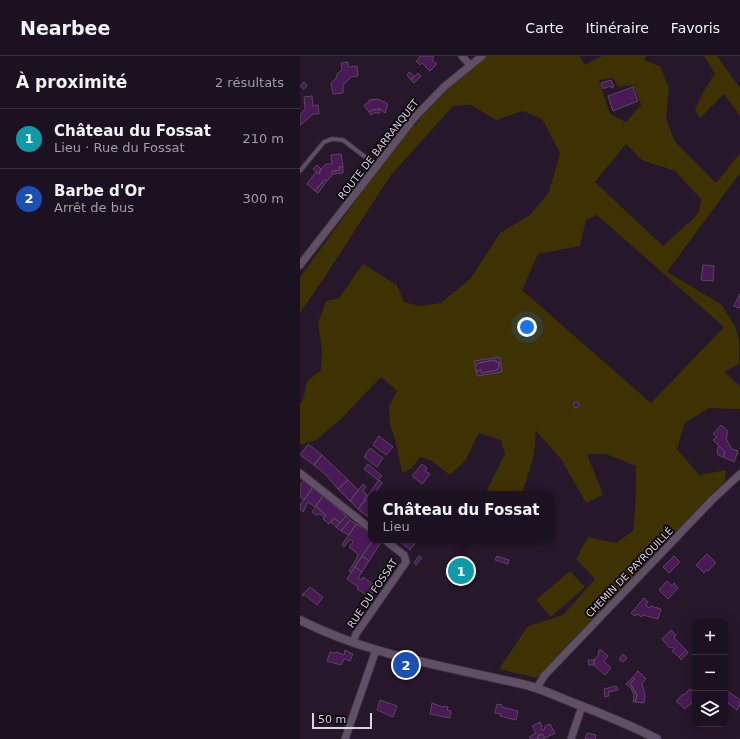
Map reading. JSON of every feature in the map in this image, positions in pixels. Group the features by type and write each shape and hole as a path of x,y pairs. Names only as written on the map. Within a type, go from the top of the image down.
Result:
{"street":[{"path":"462,56 470,65"},
{"name":"ROUTE DE BARRANQUET","path":"300,265 428,102 482,56"},
{"path":"300,473 368,527"},
{"name":"CHEMIN DE PAYROUILLÉ","path":"537,688 544,676 712,500 740,474"},
{"name":"RUE DU FOSSAT","path":"353,643 356,634 406,562 404,555 389,543"},
{"path":"300,620 323,632 376,650 537,688 641,730 657,739"},
{"path":"345,739 376,650"},
{"path":"571,739 582,706"}],"lane":[{"path":"300,171 324,142 332,139 343,140 377,166"}],"shaded area":[{"path":"486,56 580,56 585,65 602,56 647,56 644,60 660,66 669,88 666,119 675,142 716,183 740,153 740,173 667,272 721,304 735,326 739,340 739,364 724,372 740,386 740,409 709,408 685,423 677,449 699,475 726,470 725,481 537,678 499,669 528,626 563,615 595,579 576,559 588,537 616,543 633,531 636,497 636,466 606,454 587,454 603,495 586,503 561,459 536,431 534,455 523,491 486,491 505,454 501,440 479,433 465,461 450,475 430,460 420,457 411,469 402,473 396,442 390,425 389,406 397,391 381,377 341,419 316,440 300,445 300,403 302,403 307,381 321,370 322,351 318,323 326,301 339,298 363,264 397,285 404,302 420,306 441,303 471,278 500,233 530,215 549,192 560,153 542,119 523,111 496,120 471,105 453,106 391,175 300,313 300,277 387,158 436,100","holes":["613,78 618,87 632,85 637,93 641,105 626,122 610,114 599,80","626,144 642,160 675,171 702,200 697,215 663,246 595,182","597,215 724,327 651,403 522,290 538,254 580,246 586,220"]},
{"path":"704,56 717,56 740,88 740,116 724,94 700,118 695,110 703,92 715,74"},
{"path":"570,571 585,587 551,617 536,600"}],"building":[{"path":"419,56 433,56 434,57 432,60 437,64 430,71 422,63 420,65 416,61 420,57"},
{"path":"348,62 348,67 357,66 358,76 351,77 344,83 343,93 333,94 331,84 337,77 337,74 342,70 341,63"},
{"path":"409,72 414,76 411,80 407,75"},
{"path":"418,73 421,76 414,83 411,80"},
{"path":"611,80 614,87 611,88 610,86 603,89 601,83"},
{"path":"304,82 307,85 304,89 300,86"},
{"path":"633,87 638,101 613,111 608,96"},
{"path":"312,96 313,106 318,105 319,114 313,114 301,125 300,115 305,109 304,97"},
{"path":"378,99 388,104 385,113 380,109 369,112 364,105 369,102 369,100"},
{"path":"380,109 380,113 374,113 371,115 369,112 373,110"},
{"path":"341,154 343,167 339,167 340,170 332,171 331,172 333,174 327,181 325,179 315,191 307,184 316,172 319,174 319,171 326,164 332,164 331,155"},
{"path":"317,165 321,169 319,174 313,169"},
{"path":"339,167 343,167 343,173 333,174 331,172 340,170"},
{"path":"325,179 327,181 318,193 315,191"},
{"path":"703,265 714,266 713,281 701,280"},
{"path":"740,294 740,307 739,308 734,306"},
{"path":"500,357 502,372 477,376 476,371 481,370 482,373 497,370 499,367 499,362 496,362 495,360 479,363 475,366 474,361"},
{"path":"495,360 496,362 499,362 499,367 497,370 482,373 481,370 476,371 475,366 479,363"},
{"path":"578,402 580,405 575,408 573,404"},
{"path":"721,425 728,431 726,439 732,449 738,451 734,462 723,457 725,452 713,440 717,437 713,434"},
{"path":"379,436 393,447 386,455 373,445"},
{"path":"308,444 322,455 314,465 300,455"},
{"path":"718,447 725,452 723,457 718,455"},
{"path":"370,448 383,458 377,467 364,457"},
{"path":"322,455 348,480 338,489 327,476 314,465"},
{"path":"368,464 382,476 378,480 364,469"},
{"path":"422,464 427,468 425,471 430,474 422,484 412,476"},
{"path":"304,480 312,488 304,500 300,497 300,485"},
{"path":"348,480 358,490 350,501 338,489"},
{"path":"379,480 382,483 376,491 371,491"},
{"path":"363,484 366,487 363,491 367,495 364,499 366,500 358,509 350,501"},
{"path":"313,488 323,496 315,507 308,502 303,512 300,509 300,505"},
{"path":"368,495 368,517 358,509"},
{"path":"323,496 346,516 340,523 334,518 329,524 323,519 326,515 316,506"},
{"path":"316,506 326,515 324,517 320,514 316,515 312,512"},
{"path":"346,516 350,520 341,531 336,527"},
{"path":"334,518 340,523 336,527 331,522"},
{"path":"350,520 356,524 349,535 341,531"},
{"path":"356,524 368,531 368,543 371,543 351,572 349,571 358,554 349,547 353,542 350,539 344,547 342,545"},
{"path":"371,543 381,543 369,561 362,556"},
{"path":"401,543 416,543 410,550"},
{"path":"707,554 716,563 704,573 696,565"},
{"path":"362,556 369,561 362,572 355,567"},
{"path":"419,556 422,558 416,565 414,563"},
{"path":"497,556 509,560 508,564 495,560"},
{"path":"674,556 680,562 669,573 663,567"},
{"path":"459,557 463,560 465,557 475,566 469,575 467,573 461,581 464,583 461,586 449,575 448,576 445,574 448,571 449,572"},
{"path":"355,567 362,572 358,578 362,580 363,577 376,586 370,597 357,589 358,587 347,579"},
{"path":"667,581 672,586 674,583 678,588 668,599 659,590"},
{"path":"310,587 323,597 317,605 304,594 303,596 302,595"},
{"path":"644,598 648,602 646,605 649,608 651,606 661,609 658,619 643,615 641,617 638,614 635,616 631,613"},
{"path":"671,630 676,635 674,638 686,650 679,657 672,651 674,649 672,647 670,648 662,639"},
{"path":"600,649 608,656 604,661 611,668 605,675 594,665 594,660 599,654 598,652"},
{"path":"345,650 353,654 350,661 344,659 341,665 327,661 330,652 336,652 344,655"},
{"path":"686,650 688,653 681,660 679,657"},
{"path":"623,654 627,658 623,662 619,659"},
{"path":"588,660 594,660 594,665 589,665"},
{"path":"638,671 646,679 642,683 645,695 644,703 635,702 637,695 630,683 635,679 633,677"},
{"path":"633,677 635,679 630,683 637,695 635,702 633,702 634,695 631,688 626,684"},
{"path":"616,686 618,690 608,692 609,696 605,697 604,689"},
{"path":"690,689 692,690 692,705 691,703 685,709 676,701"},
{"path":"728,691 740,700 740,705 737,710 728,703"},
{"path":"380,700 397,706 393,717 377,710"},
{"path":"432,703 443,707 448,707 447,710 451,711 450,718 430,714"},
{"path":"497,704 502,705 502,707 518,711 516,720 500,716 501,714 495,713"},
{"path":"540,722 542,726 541,729 544,730 545,726 550,724 555,733 545,738 542,734 538,736 539,739 531,739 529,737 536,733 532,726"},
{"path":"587,733 596,735 595,739 585,739"},
{"path":"542,734 545,738 539,739 538,736"}],"place":[{"name":"Château du Fossat","path":"461,571"},
{"name":"Barbe d'Or","path":"406,665"}]}
